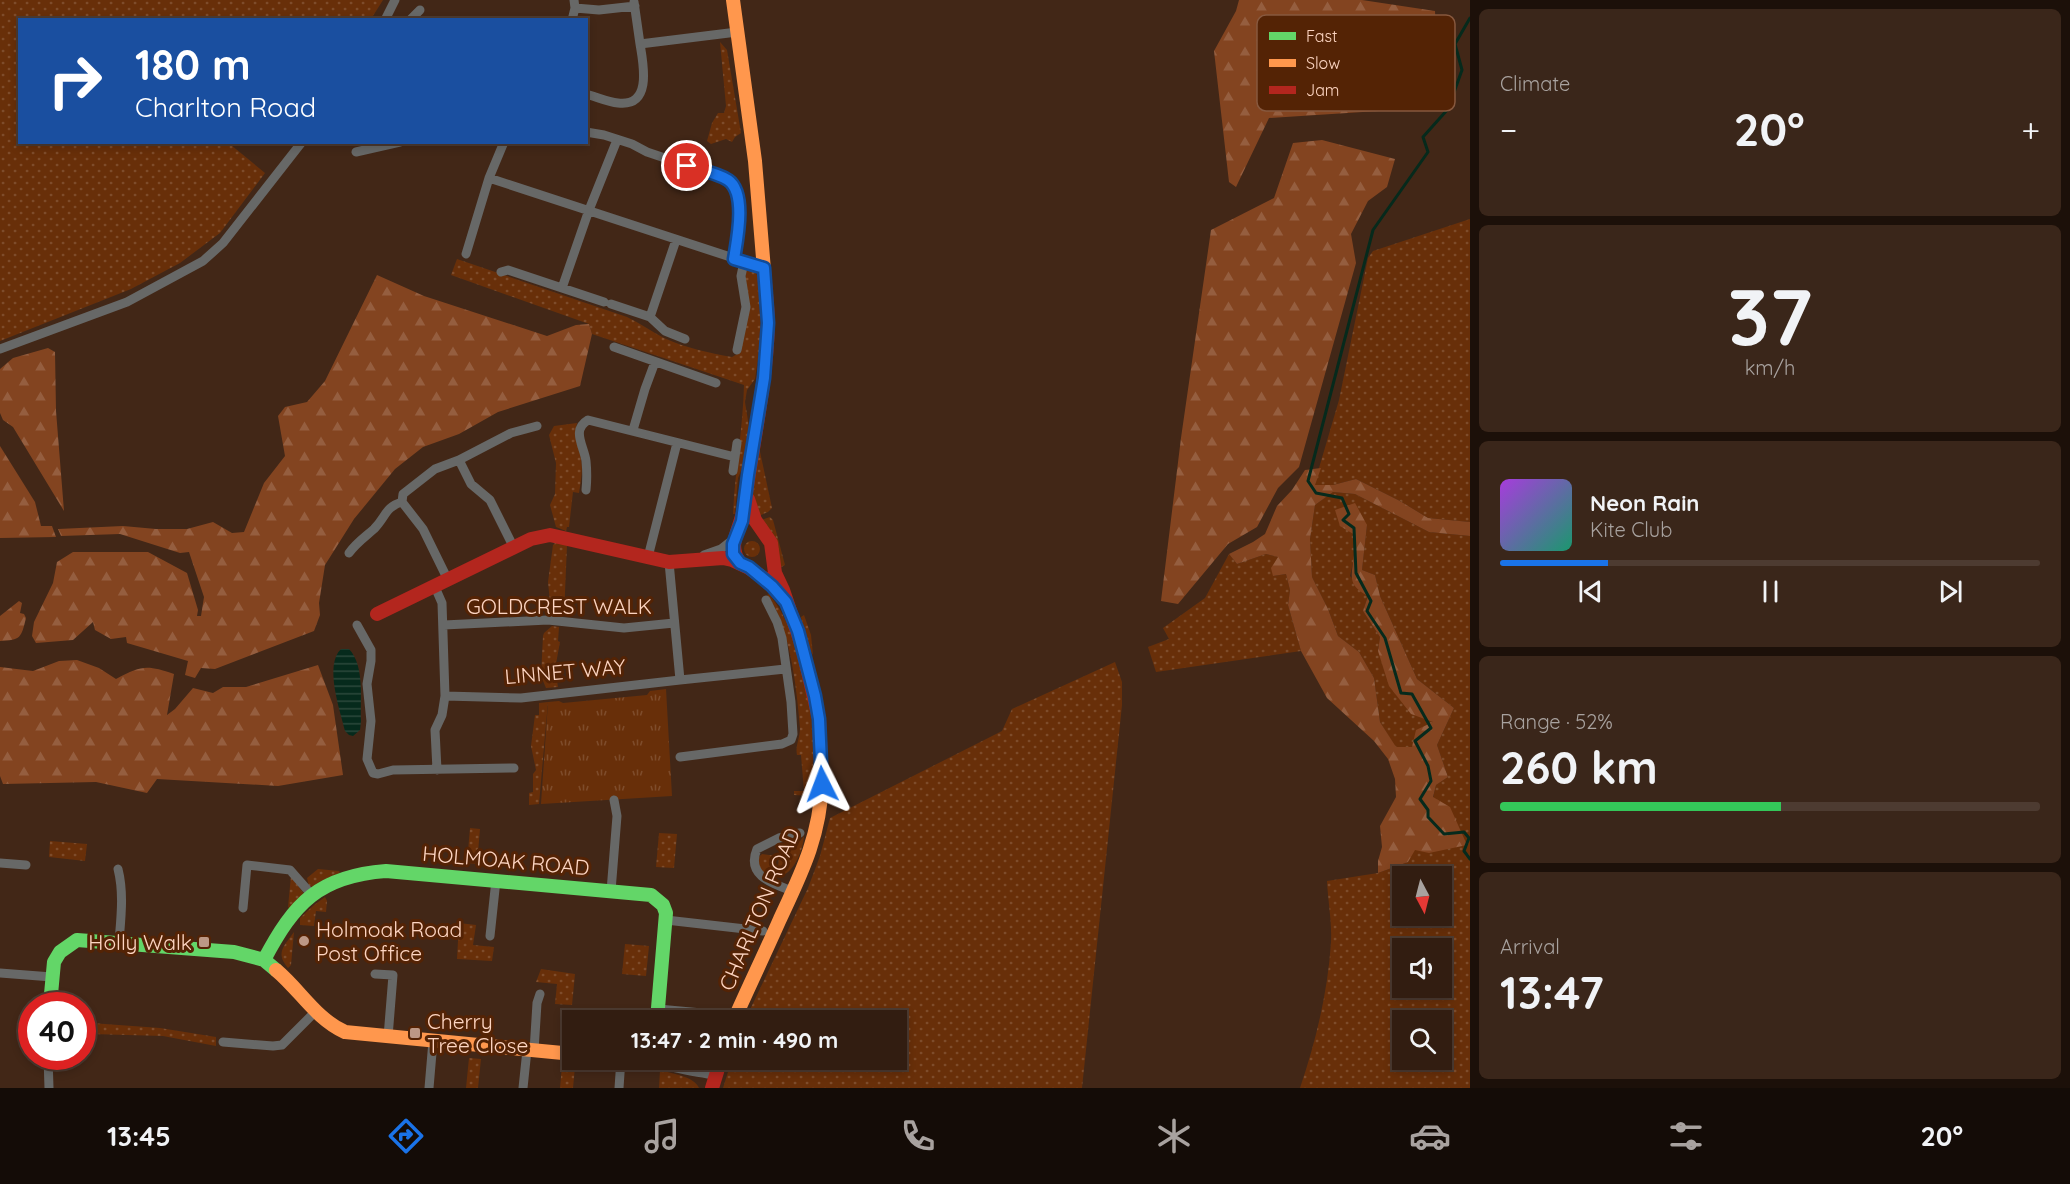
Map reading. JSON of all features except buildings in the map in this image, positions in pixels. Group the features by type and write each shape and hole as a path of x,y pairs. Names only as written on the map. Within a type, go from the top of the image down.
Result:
{"street":[{"path":"386,18 395,0"},
{"name":"CHARLTON ROAD","path":"733,0 755,161 768,323 764,378 742,521 733,544 733,554 772,586 786,602"},
{"path":"574,4 599,10 634,3 645,75 644,86 636,98 628,102 619,103 588,95"},
{"path":"412,18 420,10"},
{"path":"640,44 737,32"},
{"path":"588,132 632,144 647,152 726,179 735,187 738,197 739,260 746,307 737,350"},
{"path":"562,288 589,210 617,140"},
{"path":"0,349 127,302 203,261 223,243 300,144"},
{"path":"356,152 391,144"},
{"path":"466,254 489,178 503,144"},
{"path":"489,178 764,268"},
{"path":"650,317 676,240"},
{"path":"501,272 508,270 650,317 665,332 685,339"},
{"path":"614,347 716,383"},
{"path":"633,430 655,362"},
{"path":"586,490 586,459 579,433 585,422 598,421 735,457"},
{"path":"448,580 423,529 402,502 403,494 435,469 511,433 537,426"},
{"path":"648,557 677,443"},
{"path":"733,471 737,443"},
{"path":"459,459 471,484 490,500 514,548"},
{"name":"CHARLTON ROAD","path":"732,1010 805,864 815,836 822,784 819,719 815,696 802,646 775,573 768,537 755,520 746,491"},
{"path":"349,553 356,543 375,527 389,508 402,502"},
{"path":"693,559 721,549 749,529 762,532"},
{"path":"377,614 540,536 553,535 669,562 723,558 744,565 761,566 767,561 772,550"},
{"path":"669,562 680,680"},
{"path":"435,587 442,603 445,696 442,715 435,730 437,770"},
{"path":"680,757 787,743 793,734 782,638 766,600"},
{"name":"GOLDCREST WALK","path":"444,625 548,620 624,628 675,623"},
{"path":"357,625 371,650 367,684 371,721 367,759 368,766 373,773 393,770 514,768"},
{"name":"LINNET WAY","path":"445,696 521,698 785,669"},
{"path":"611,891 617,816 614,800"},
{"path":"792,891 757,873 754,867 754,856 757,849 779,838 800,834"},
{"path":"0,863 26,865"},
{"path":"243,908 247,865 290,870 312,895"},
{"path":"118,869 122,903 119,942"},
{"name":"HOLMOAK ROAD","path":"264,960 286,921 312,895 325,886 369,872 386,871 651,895 663,905 666,920"},
{"path":"490,936 496,880"},
{"path":"657,1010 666,920 763,931"},
{"path":"51,992 54,962 60,952 77,940 234,952 264,960 282,975 316,1011 345,1032 562,1053"},
{"path":"0,972 52,977"},
{"path":"375,974 393,975 388,1037"},
{"path":"524,1088 540,994"},
{"path":"223,1042 282,1045 316,1011"},
{"path":"429,1088 433,1041"},
{"path":"48,1070 49,1088"},
{"path":"619,1088 620,1070"},
{"path":"685,1070 714,1081"}],"green space":[{"path":"0,0 383,0 372,18 18,18 18,144 232,144 265,173 220,233 180,263 131,289 0,341"},
{"path":"1239,0 1362,0 1435,11 1435,15 1257,15 1257,111 1378,111 1269,118 1236,187 1229,182 1214,51 1236,11"},
{"path":"720,42 727,50 741,133 732,142 726,139 711,144 707,141 712,123 718,113 724,113 726,106"},
{"path":"1322,140 1395,159 1387,187 1368,201 1351,234 1356,263 1299,467 1278,488 1257,527 1228,544 1178,604 1161,601 1181,438 1211,230 1274,198 1293,143"},
{"path":"1470,219 1470,522 1428,518 1356,479 1333,485 1314,485 1339,400 1368,258 1373,251"},
{"path":"457,259 627,317 681,345 732,357 741,352 746,269 754,270 757,275 760,302 761,339 755,379 747,390 745,402 749,427 745,462 738,478 735,514 733,514 734,498 744,385 592,334 589,324 451,275"},
{"path":"377,275 424,296 547,336 576,325 589,324 592,334 580,386 498,412 459,434 423,447 395,469 354,519 325,565 319,603 320,615 314,631 215,669 201,668 195,678 185,675 188,661 127,643 126,637 111,639 95,630 93,622 73,640 36,643 32,636 34,622 53,583 57,562 73,552 148,552 187,573 198,610 197,616 201,616 204,597 189,552 180,553 120,534 61,536 58,529 123,526 187,529 213,522 232,533 244,532 264,483 285,456 278,416 285,407 307,402 325,381"},
{"path":"48,348 55,352 56,411 64,511 13,427 3,420 0,413 0,369 13,358"},
{"path":"577,423 576,436 582,462 582,475 579,493 573,492 569,527 566,531 556,527 550,505 555,494 556,463 549,435 554,426"},
{"path":"0,446 35,502 41,526 52,526 56,537 0,538"},
{"path":"759,447 772,508 756,517 751,497"},
{"path":"1321,468 1315,485 1333,485 1356,479 1428,518 1470,522 1470,536 1429,532 1355,494 1333,492 1315,505 1310,539 1312,577 1338,636 1359,652 1374,678 1380,722 1396,747 1412,747 1416,730 1433,722 1411,714 1389,686 1378,651 1380,637 1363,611 1368,596 1356,588 1352,579 1355,535 1340,526 1335,510 1355,503 1367,525 1362,570 1375,575 1380,596 1417,679 1454,708 1437,745 1448,777 1436,785 1433,797 1450,807 1467,845 1429,853 1415,850 1408,862 1378,873 1378,861 1382,847 1380,826 1396,797 1395,779 1388,759 1374,741 1327,698 1301,651 1288,605 1290,590 1286,574 1273,576 1271,568 1278,557 1266,554 1237,564 1229,554 1265,534 1277,506 1292,490 1305,470"},
{"path":"1333,492 1355,494 1429,532 1470,536 1470,1088 1300,1088 1316,1034 1327,979 1331,934 1327,881 1378,873 1392,868 1392,926 1452,926 1452,866 1397,866 1408,862 1436,785 1448,777 1437,745 1454,708 1417,679 1380,596 1375,575 1362,570 1367,525 1355,534 1355,554 1350,576 1368,596 1363,611 1380,637 1378,651 1434,722 1412,747 1396,748 1380,722 1374,678 1359,652 1338,636 1312,577 1310,539 1315,505"},
{"path":"770,517 773,520 785,565 778,569 758,521"},
{"path":"752,541 758,543 760,549 758,555 752,557 746,555 744,549 746,543"},
{"path":"556,542 567,545 564,616 551,613 548,582 553,545"},
{"path":"1229,554 1237,564 1266,554 1279,557 1273,576 1286,574 1290,590 1288,605 1301,651 1156,672 1148,647 1169,639 1163,628 1205,598"},
{"path":"769,594 790,630 798,651 809,696 815,761 813,762 812,796 794,795 794,791 804,791 801,755 797,755 800,728 797,696 787,640 775,608 767,595"},
{"path":"19,601 22,603 20,613 26,618 21,634 16,639 0,641 0,616"},
{"path":"804,615 811,635 813,655 806,643 801,617"},
{"path":"552,626 559,627 558,641 560,642 555,669 558,687 546,688 541,676 543,636"},
{"path":"77,660 99,668 116,679 132,671 145,668 174,674 167,715 193,688 213,693 223,687 246,687 318,665 333,705 343,775 278,786 157,779 147,793 96,782 3,784 0,776 0,667 33,671 59,661"},
{"path":"1115,662 1122,682 1122,705 1082,1088 723,1088 729,1070 907,1070 907,1010 750,1010 808,888 820,856 830,818 1002,731 1012,709"},
{"path":"666,689 672,796 541,804 548,702 563,703 647,695 650,691"},
{"path":"548,702 539,804 529,805 529,793 533,792 533,774 536,770 531,746 535,715 539,715 539,703"},
{"path":"470,828 480,829 477,864 467,863"},
{"path":"659,833 677,834 674,868 656,867"},
{"path":"804,836 800,855 793,867 777,877 780,846 792,839 800,841"},
{"path":"50,841 87,844 85,861 49,857"},
{"path":"762,854 776,856 774,878 762,873 757,859"},
{"path":"318,869 340,873 313,887 309,886 307,878"},
{"path":"291,876 304,894 290,909 288,907"},
{"path":"325,897 326,912 316,911 314,926 300,925 300,918"},
{"path":"459,923 476,925 473,945 494,947 492,961 457,959"},
{"path":"294,932 291,965 288,968 282,958 282,950"},
{"path":"625,944 649,946 646,976 622,974"},
{"path":"541,969 575,974 572,1005 555,1004 557,984 536,982"},
{"path":"96,1023 160,1028 216,1037 216,1046 163,1036 96,1034"},
{"path":"469,1058 481,1059 478,1088 466,1088"},
{"path":"562,1066 562,1070 575,1070 573,1088 560,1088"},
{"path":"660,1070 688,1078 699,1088 659,1088"}],"shaded area":[{"path":"341,649 349,649 360,673 360,730 353,736 345,731 333,676 336,656"}],"waterway":[{"path":"1455,44 1470,18"},
{"path":"1455,44 1462,70 1455,90"},
{"path":"1446,111 1423,137 1428,152 1373,230 1308,481 1316,493 1342,498 1349,514 1343,520 1354,528 1356,573 1371,601 1367,611 1385,638 1401,693 1412,694 1431,728 1415,741 1428,766 1431,781 1420,799 1428,810 1428,817 1444,834 1464,832 1469,838 1464,851 1470,859"}],"traffic: fast":[{"path":"264,960 286,923 311,896 326,886 363,874 386,871 651,895 663,905 666,913 658,1010"},
{"path":"51,992 54,962 60,952 77,940 234,952 264,960 276,970"}],"traffic: slow":[{"path":"733,0 755,161 764,270"},
{"path":"739,1010 796,885 814,837 822,783"},
{"path":"276,970 325,1020 345,1032 562,1053"}],"traffic: jam":[{"path":"740,563 736,556 734,543 744,507 767,348 768,318 764,270"},
{"path":"748,499 755,520 771,543 775,573 802,646 819,719 822,783"},
{"path":"377,614 531,539 550,535 669,562 723,558 732,560 765,579 781,596"},
{"path":"712,1088 718,1070"}],"place":[{"name":"Holmoak Road Post Office","path":"304,941"},
{"name":"Holly Walk","path":"204,942"},
{"name":"Cherry Tree Close","path":"415,1033"}],"route":[{"path":"687,166 726,179 735,187 738,197 739,226 734,259 764,268 768,323 764,378 742,521 733,544 733,554 743,566 749,567 765,579 786,602 798,631 819,719 822,784"}]}
